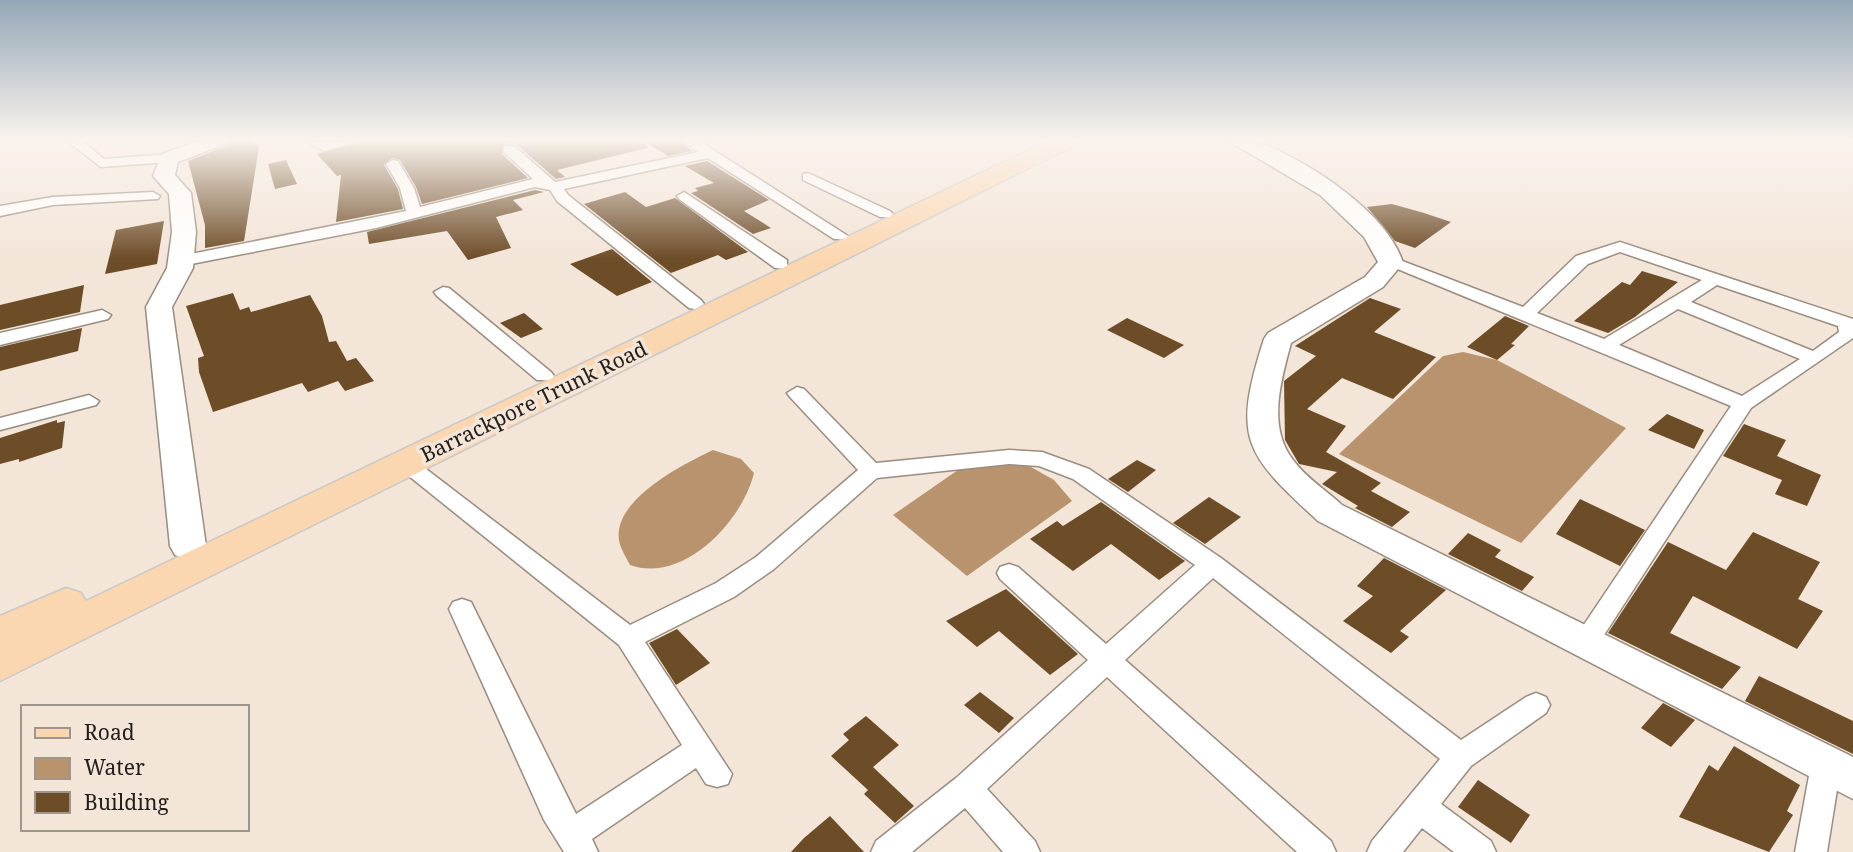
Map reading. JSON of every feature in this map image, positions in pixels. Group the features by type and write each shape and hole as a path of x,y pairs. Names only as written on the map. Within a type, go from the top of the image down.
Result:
{"main road":[{"name":"Barrackpore Trunk Road","path":"0,636 957,180"},
{"name":"Barrackpore Trunk Road","path":"0,663 986,180"}],"street":[{"path":"168,180 180,192 184,232 181,261 159,307 188,546"},
{"path":"402,180 415,214"},
{"path":"545,180 562,198 695,304"},
{"path":"181,261 577,180"},
{"path":"751,180 840,236"},
{"path":"814,180 885,214"},
{"path":"1312,180 1320,184 1395,256 1526,314 1743,404"},
{"path":"0,211 53,201 153,196"},
{"path":"684,196 781,264"},
{"path":"1526,314 1582,260 1620,247 1847,323 1848,333 1815,358 1743,404 1586,642"},
{"path":"1395,256 1374,282 1278,339 1266,377 1260,419 1278,463 1330,513 1840,772 1811,852"},
{"path":"1605,346 1717,278"},
{"path":"443,292 544,376"},
{"path":"1676,302 1815,358"},
{"path":"0,339 102,315"},
{"path":"797,394 871,471"},
{"path":"0,424 89,401"},
{"path":"628,638 725,590 765,564 871,471 1009,457 1042,459 1081,474 1212,564 1460,757"},
{"path":"405,464 628,638 708,762 576,843 555,810 462,609"},
{"path":"887,852 967,788 1212,564"},
{"path":"1009,573 1320,852"},
{"path":"1383,852 1460,757 1536,705"},
{"path":"967,788 1024,852"},
{"path":"1419,807 1479,852"}],"water":[{"path":"1463,352 1497,360 1626,428 1521,543 1339,454 1443,356"},
{"path":"713,450 741,459 754,473 737,511 723,529 689,557 670,566 650,569 630,565 619,540 620,525 627,511 638,497 653,485"},
{"path":"1022,462 1054,480 1072,501 967,576 893,515 958,470"}],"building":[{"path":"193,180 254,180 244,241 205,248 205,225"},
{"path":"272,180 295,180 297,184 275,189"},
{"path":"340,180 393,180 403,209 336,222"},
{"path":"412,180 521,180 422,204"},
{"path":"708,180 737,180 769,200 744,211 771,228 753,234 691,193 698,191 695,188 714,183"},
{"path":"535,190 544,192 513,200 523,210 496,217 511,248 468,260 447,231 369,244 367,232"},
{"path":"625,192 646,207 675,198 748,252 726,260 718,255 671,273 584,204"},
{"path":"1392,204 1451,222 1415,248 1395,241 1367,207"},
{"path":"164,221 157,264 105,274 116,230"},
{"path":"612,249 652,282 617,296 570,264"},
{"path":"1642,271 1678,282 1635,317 1608,333 1574,321 1622,282 1630,285"},
{"path":"84,285 80,312 0,330 0,305"},
{"path":"233,293 240,310 249,307 251,312 310,295 322,316 329,342 336,341 347,361 356,358 374,381 345,391 338,381 308,392 302,383 213,412 199,372 198,358 204,356 186,306"},
{"path":"1370,298 1401,309 1374,332 1436,357 1393,399 1342,378 1307,409 1346,426 1326,452 1381,483 1371,491 1410,512 1392,527 1355,508 1358,506 1322,484 1337,472 1299,464 1285,440 1284,381 1316,356 1295,346"},
{"path":"524,313 543,329 521,338 500,323"},
{"path":"1505,316 1529,326 1511,344 1515,345 1497,360 1467,347"},
{"path":"1127,318 1184,345 1164,358 1107,330"},
{"path":"82,328 78,351 0,371 0,347"},
{"path":"1667,414 1704,430 1694,449 1648,430"},
{"path":"57,420 57,423 65,421 62,448 19,462 19,459 0,464 0,438"},
{"path":"1744,424 1786,440 1777,456 1821,475 1807,506 1775,494 1782,480 1723,456"},
{"path":"1137,460 1156,470 1128,492 1108,479"},
{"path":"1209,497 1241,517 1205,544 1173,523"},
{"path":"1580,499 1645,530 1620,566 1556,534"},
{"path":"1101,502 1185,561 1159,580 1111,544 1073,571 1030,539 1057,521 1063,526"},
{"path":"1753,532 1820,562 1798,599 1823,611 1797,649 1693,596 1670,633 1741,667 1722,689 1608,633 1668,542 1726,570"},
{"path":"1468,533 1501,550 1495,557 1534,577 1522,591 1448,554"},
{"path":"1384,558 1446,590 1400,631 1409,637 1391,653 1343,621 1373,596 1357,586"},
{"path":"1006,589 1078,654 1050,675 999,631 977,647 946,621"},
{"path":"677,629 710,663 676,685 649,643"},
{"path":"1759,676 1853,721 1853,754 1745,701"},
{"path":"980,692 1014,718 999,733 964,705"},
{"path":"1663,703 1695,720 1671,747 1641,728"},
{"path":"866,716 899,745 873,767 914,806 895,823 864,794 868,790 831,756 849,740 843,734"},
{"path":"1734,746 1800,785 1787,811 1793,815 1769,852 1679,817 1709,765 1718,771"},
{"path":"1478,780 1530,815 1511,843 1458,807"},
{"path":"830,816 864,852 791,852 804,838"}]}
